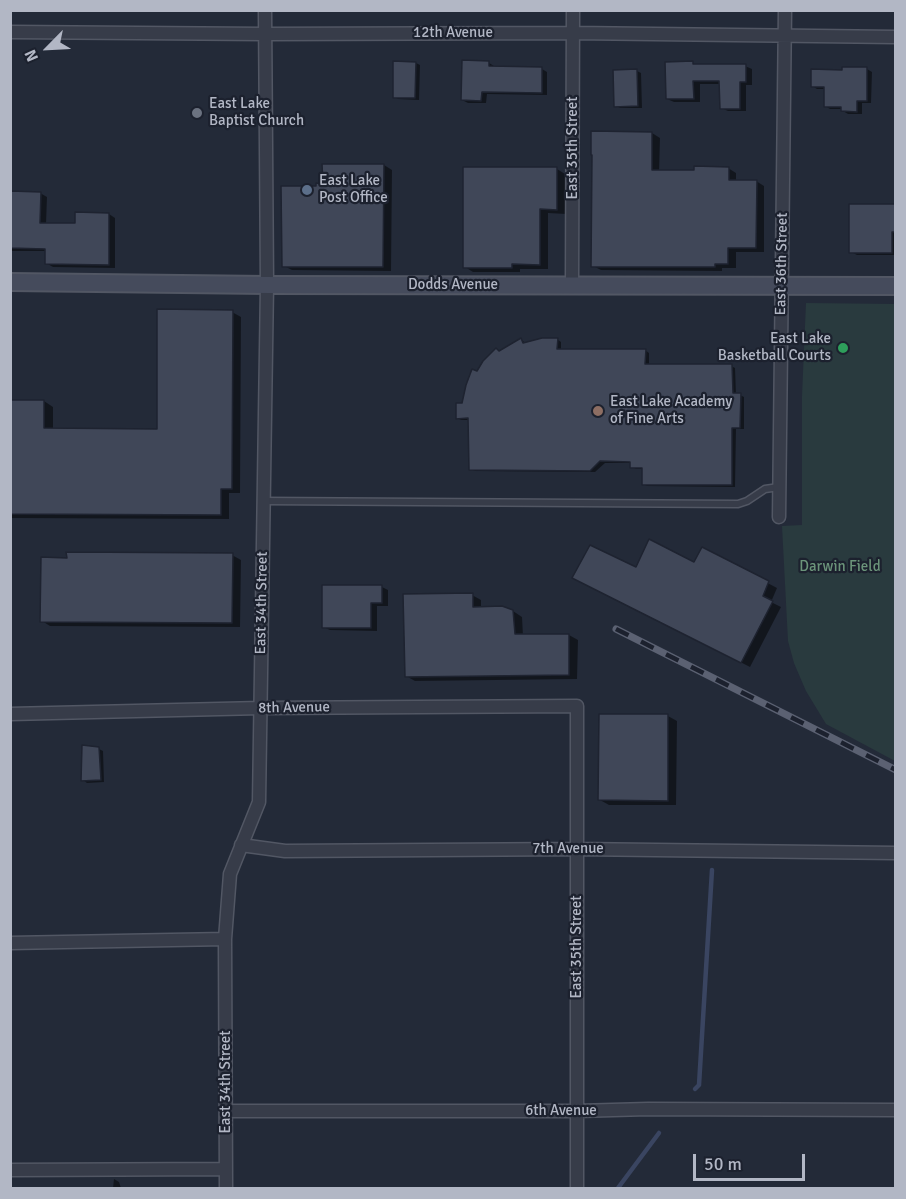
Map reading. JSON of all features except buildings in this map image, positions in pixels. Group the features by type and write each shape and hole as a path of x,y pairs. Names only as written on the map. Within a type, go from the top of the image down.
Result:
{"street":[{"name":"East 34th Street","path":"226,1188 225,939 230,874 259,802 267,285 265,10"},
{"name":"East 35th Street","path":"572,285 573,10"},
{"name":"East 36th Street","path":"779,517 785,10"},
{"name":"12th Avenue","path":"10,32 574,33 896,37"},
{"name":"Dodds Avenue","path":"10,282 267,285 896,286"},
{"name":"East 35th Street","path":"577,706 577,1188"},
{"name":"8th Avenue","path":"10,714 261,708 577,706"},
{"name":"7th Avenue","path":"241,845 285,851 576,849 896,853"},
{"path":"10,943 225,939"},
{"name":"6th Avenue","path":"226,1111 896,1110"},
{"path":"10,1170 226,1169"}],"lane":[{"path":"263,501 738,504 765,489 779,487"}],"green space":[{"name":"Darwin Field","path":"806,303 895,304 895,761 826,724 806,691 794,663 788,641 782,526 802,525 802,396"}],"waterway":[{"path":"695,1089 699,1085 712,870"},
{"path":"618,1188 659,1133"}],"railway":[{"path":"616,629 896,770"}],"place":[{"name":"East Lake Baptist Church","path":"197,113"},
{"name":"East Lake Post Office","path":"307,190"},
{"name":"East Lake Basketball Courts","path":"843,348"},
{"name":"East Lake Academy of Fine Arts","path":"598,411"}]}
